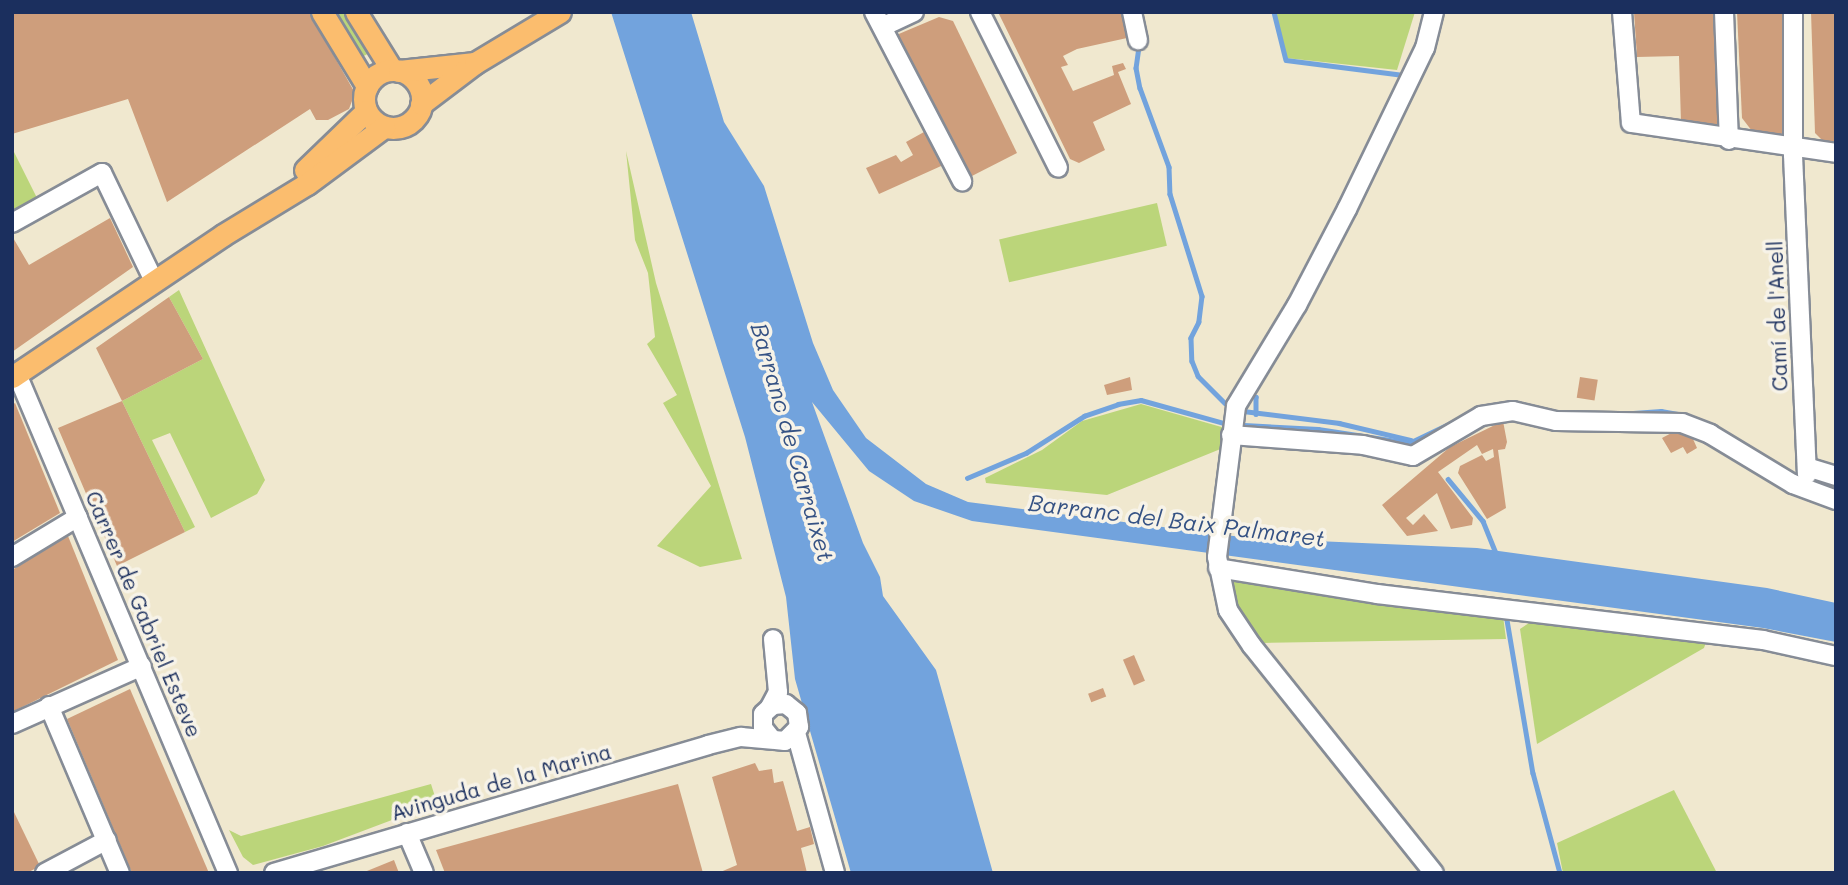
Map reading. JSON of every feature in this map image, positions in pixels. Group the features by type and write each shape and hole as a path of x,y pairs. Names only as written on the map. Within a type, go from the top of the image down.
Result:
{"main road":[{"path":"223,235 327,153 366,111 367,86 322,12"},
{"path":"356,12 396,71 417,83 421,104"},
{"path":"15,376 223,235 307,184 384,127 405,125 421,104 475,63 560,12"},
{"path":"367,86 374,77 396,71 475,63"},
{"path":"366,111 384,127"}],"street":[{"path":"914,12 879,19 962,181"},
{"path":"980,12 1058,168"},
{"path":"1132,12 1138,40"},
{"path":"1434,12 1409,80 1297,305 1236,406 1231,431 1218,563 1228,610 1252,646 1434,873"},
{"path":"1622,12 1631,123 1795,151 1836,153"},
{"path":"1724,12 1729,140"},
{"name":"Camí de l'Anell","path":"1793,12 1795,151 1807,471 1836,476"},
{"path":"12,223 102,173 154,281"},
{"name":"Carrer de Gabriel Esteve","path":"15,376 78,517 228,873"},
{"path":"1231,431 1363,445 1413,456 1481,416 1513,411 1556,421 1682,423 1710,434 1793,484 1836,500"},
{"path":"12,557 78,517"},
{"path":"1218,563 1377,594 1763,640 1836,656"},
{"path":"773,639 778,677 799,720 796,733 835,873"},
{"path":"12,723 142,667"},
{"path":"778,677 763,728 805,765"},
{"path":"49,706 120,873"},
{"path":"766,713 791,707"},
{"name":"Avinguda de la Marina","path":"741,737 766,713"},
{"path":"774,739 796,733"},
{"name":"Avinguda de la Marina","path":"274,873 741,737 774,739"},
{"path":"407,833 424,873"},
{"path":"46,873 107,841"}],"green space":[{"path":"334,12 350,12 371,52 362,57"},
{"path":"1275,12 1415,12 1397,70 1286,58"},
{"path":"12,148 42,208 12,223"},
{"path":"626,151 656,283 742,559 700,567 657,546 711,486 663,403 677,395 647,344 655,337 648,273 635,240"},
{"path":"1157,203 1167,246 1009,282 999,239"},
{"path":"179,290 265,480 257,494 211,518 170,433 152,440 195,527 185,532 122,401 203,359 169,297"},
{"path":"1141,404 1225,428 1223,448 1107,495 986,483 985,478 1042,450 1082,421"},
{"path":"1240,578 1503,616 1506,639 1262,643 1244,623 1227,585"},
{"path":"1532,621 1706,642 1704,648 1537,744 1520,629"},
{"path":"431,784 437,803 323,846 253,865 243,857 229,830 241,836"},
{"path":"1674,790 1717,873 1563,873 1557,843"}],"water":[{"name":"Barranc de Carraixet","path":"611,12 691,12 724,122 764,186 813,343 833,390 866,438 926,484 968,502 1249,538 1477,548 1767,588 1836,603 1836,642 1763,628 972,521 914,501 869,471 812,402 863,543 880,577 883,596 936,670 993,873 851,873 795,679 786,597 745,437"}],"building":[{"path":"12,12 309,12 355,93 349,109 328,120 316,120 310,109 167,202 128,99 12,134"},
{"path":"998,12 1121,12 1127,38 1077,49 1063,56 1068,65 1061,67 1073,91 1114,75 1112,66 1123,63 1126,69 1118,72 1131,104 1093,122 1105,150 1079,163 1070,159"},
{"path":"1634,12 1718,12 1720,122 1716,128 1681,123 1679,56 1637,57"},
{"path":"1737,12 1785,12 1787,129 1778,137 1752,131 1742,118"},
{"path":"1811,12 1836,12 1836,144 1825,143 1815,133"},
{"path":"939,17 953,21 1017,153 966,179 894,36"},
{"path":"933,127 950,162 879,194 866,168 896,155 901,162 913,155 906,142"},
{"path":"110,218 133,267 12,352 12,236 29,265"},
{"path":"169,297 203,359 122,401 96,348"},
{"path":"1130,377 1132,390 1107,395 1104,385"},
{"path":"1580,377 1598,380 1594,401 1577,398"},
{"path":"122,401 185,532 117,566 58,428"},
{"path":"15,403 60,513 12,542 12,405"},
{"path":"1503,421 1507,442 1505,449 1498,450 1506,508 1487,519 1458,473 1460,466 1482,455 1486,461 1494,457 1493,449 1482,454 1477,445 1438,472 1473,518 1472,525 1451,529 1437,493 1406,518 1413,525 1424,514 1438,531 1407,536 1382,505 1450,447"},
{"path":"1679,429 1689,430 1697,448 1687,454 1683,447 1671,453 1662,438"},
{"path":"68,536 118,660 12,712 12,570"},
{"path":"1134,655 1145,681 1134,685 1123,660"},
{"path":"1103,688 1106,696 1091,702 1088,694"},
{"path":"130,689 209,873 132,873 67,719"},
{"path":"755,763 759,771 772,769 774,783 783,781 797,831 810,827 814,844 801,848 807,873 718,873 737,865 712,777"},
{"path":"678,784 703,873 445,873 436,850"},
{"path":"12,808 40,866 27,873 12,873"},
{"path":"394,860 399,873 362,873"}],"waterway":[{"path":"1274,12 1286,60 1403,75"},
{"path":"1139,47 1136,68 1140,88 1169,167 1170,194 1202,296 1199,322 1191,338 1192,361 1198,376 1225,403"},
{"path":"1250,395 1256,397 1256,414"},
{"path":"967,478 1026,453 1084,416 1118,404 1141,400 1224,423"},
{"path":"1243,411 1339,423 1411,440"},
{"path":"1619,414 1661,411 1683,415"},
{"path":"1244,425 1318,429 1409,443 1472,413"},
{"path":"1448,479 1483,521 1496,554"},
{"path":"1507,620 1533,773 1560,873"}],"water label":[{"name":"Barranc del Baix Palmaret","path":"1177,520"}]}
